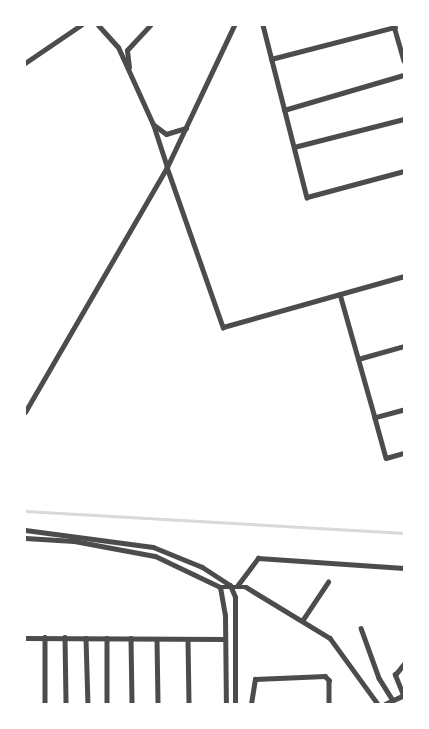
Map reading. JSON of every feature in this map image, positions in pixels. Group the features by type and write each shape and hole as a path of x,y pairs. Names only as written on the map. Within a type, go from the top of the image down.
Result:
{"street":[{"path":"25,63 80,25"},
{"path":"98,25 118,47 153,124 223,327 404,276"},
{"path":"130,75 127,50 150,25"},
{"path":"25,413 167,167 234,25"},
{"path":"263,25 308,197 404,171"},
{"path":"271,59 394,26 404,61"},
{"path":"284,110 404,75"},
{"path":"294,147 404,119"},
{"path":"153,124 166,134 186,128"},
{"path":"340,294 386,458 404,453"},
{"path":"358,359 404,346"},
{"path":"375,418 404,410"},
{"path":"25,530 153,547 202,567 230,585 235,597 235,704"},
{"path":"25,538 74,541 156,556 220,587 237,586 330,638 378,704"},
{"path":"237,586 258,558 404,568"},
{"path":"302,621 328,582"},
{"path":"220,587 225,639 226,704"},
{"path":"360,628 379,678 393,700"},
{"path":"45,637 45,704"},
{"path":"65,637 66,704"},
{"path":"25,638 225,639"},
{"path":"86,638 88,704"},
{"path":"107,638 107,704"},
{"path":"131,638 132,704"},
{"path":"157,639 158,704"},
{"path":"188,639 189,704"},
{"path":"384,704 403,695 395,675 404,664"},
{"path":"251,704 255,680 325,676 329,680 329,704"}],"waterway":[{"path":"25,511 404,533"}]}
